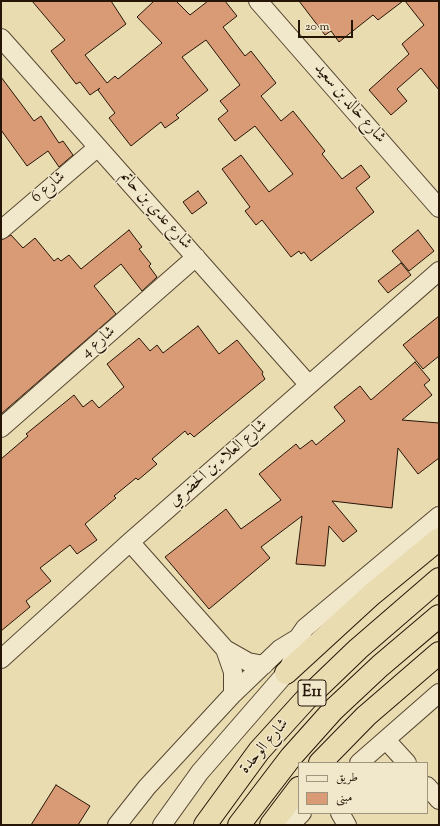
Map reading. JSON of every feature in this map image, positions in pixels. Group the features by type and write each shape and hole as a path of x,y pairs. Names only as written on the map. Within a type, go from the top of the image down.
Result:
{"highway":[{"path":"286,673 371,595 439,539"},
{"name":"شارع الوحدة","path":"205,825 259,752 306,698 358,649 439,579"},
{"name":"شارع الوحدة","path":"239,825 291,757 334,710 380,666 439,616"},
{"path":"321,762 366,716 439,653"},
{"path":"271,825 298,789"}],"street":[{"name":"شارع خالد بن سعيد","path":"258,1 439,208"},
{"name":"شارع عدي بن حاتم","path":"1,38 309,385"},
{"name":"شارع 6","path":"1,230 98,147"},
{"name":"شارع 4","path":"1,428 196,257"},
{"name":"شارع العلاء بن الحضرمي","path":"1,659 130,542 439,271"},
{"path":"117,825 147,786 234,694 280,649 298,638 309,624 439,516"},
{"path":"130,542 225,649 248,662 264,665"},
{"path":"162,825 200,772 286,673 292,662 298,638"},
{"path":"225,649 233,672 234,694"},
{"path":"360,762 439,694"},
{"path":"386,740 406,762"},
{"path":"428,787 439,800"},
{"path":"290,825 301,814"}],"building":[{"path":"32,1 111,1 126,24 85,55 107,83 115,76 118,79 162,43 137,17 154,1 176,1 190,15 208,1 225,1 237,16 223,27 245,56 251,51 276,83 261,96 281,121 293,111 325,151 322,154 342,179 361,165 370,177 356,188 374,212 311,261 304,252 301,254 299,251 291,257 262,220 256,225 245,211 250,207 222,169 241,155 269,192 293,174 255,126 235,141 218,119 228,111 220,101 240,85 206,40 182,57 208,90 176,115 179,118 165,128 161,122 131,146 109,118 115,113 98,90 100,88 90,95 80,82 76,84 51,51 65,40"},
{"path":"299,1 403,1 378,20 373,15 339,42 331,31 325,35"},
{"path":"405,1 439,1 439,90 421,68 397,89 407,101 391,115 369,90 409,54 402,44 424,25"},
{"path":"1,77 34,121 41,116 59,143 63,141 73,155 59,167 48,151 27,166 1,130"},
{"path":"198,191 207,203 192,214 183,202"},
{"path":"129,230 142,247 139,249 151,264 149,266 157,277 142,291 121,264 94,286 116,314 1,414 1,240 11,235 23,248 35,238 54,261 58,258 61,261 69,255 81,269"},
{"path":"418,230 434,251 409,271 392,251"},
{"path":"401,263 411,275 388,293 378,281"},
{"path":"439,316 439,356 423,369 403,345"},
{"path":"198,326 219,354 237,340 263,372 262,374 265,379 194,437 190,433 188,435 185,431 152,459 157,464 138,480 136,478 114,496 116,498 85,524 97,540 77,554 70,545 40,568 51,581 26,601 30,607 1,631 1,459 28,436 26,434 74,395 83,407 92,400 99,408 124,387 107,364 139,338 150,351 157,345 163,353"},
{"path":"415,362 430,380 424,385 432,395 402,420 439,423 439,458 418,474 398,448 392,508 332,501 357,531 343,542 329,526 325,566 296,564 302,516 261,547 270,558 209,609 165,557 226,509 241,529 281,500 259,474 296,444 300,449 312,440 316,445 345,421 334,407 360,386 371,400"},
{"path":"56,785 90,806 78,825 31,825"}]}
